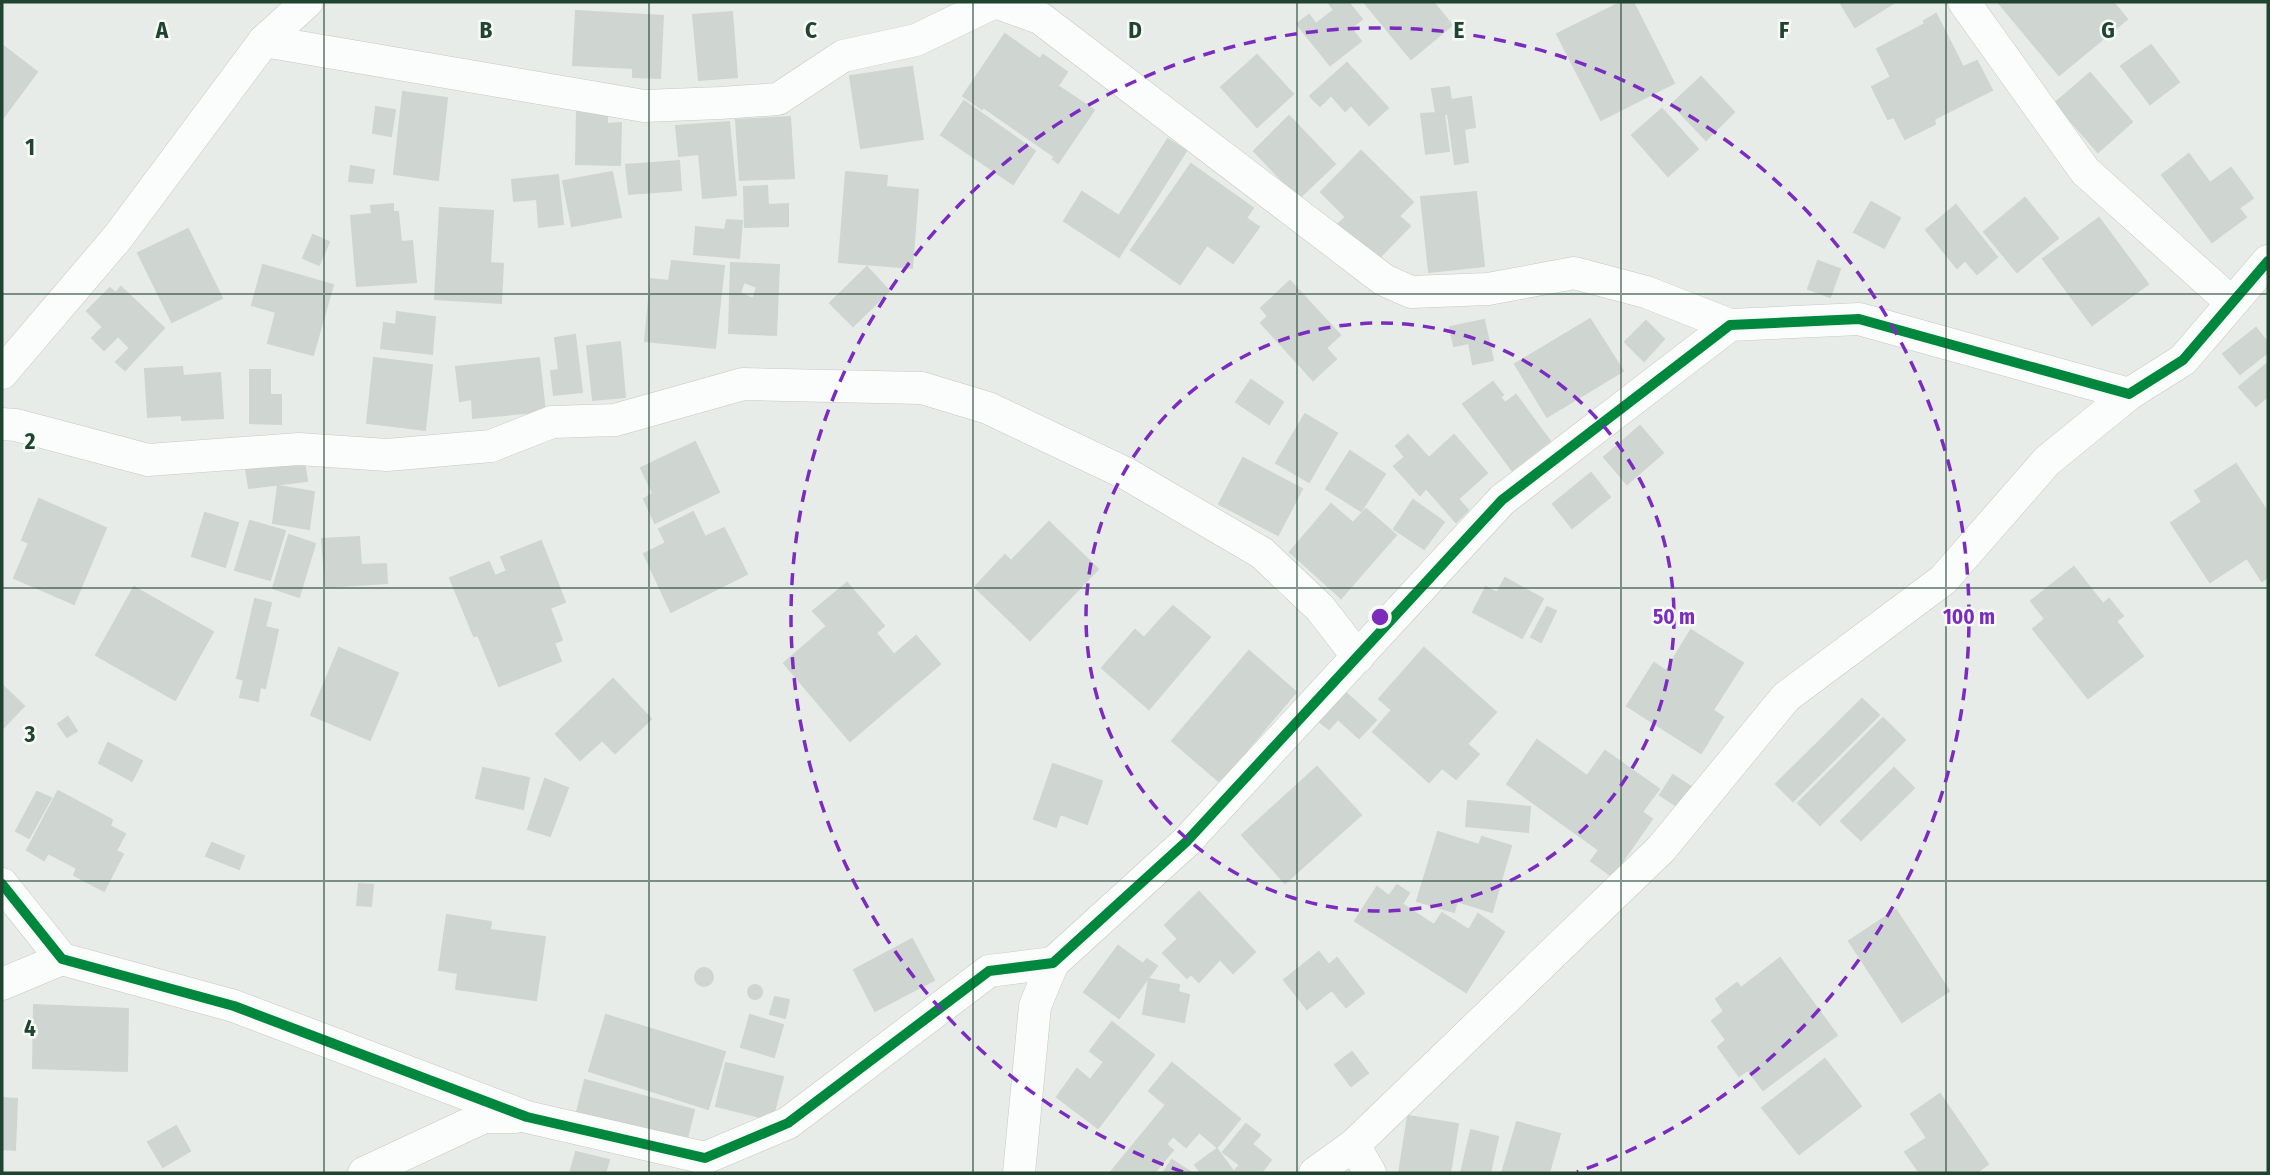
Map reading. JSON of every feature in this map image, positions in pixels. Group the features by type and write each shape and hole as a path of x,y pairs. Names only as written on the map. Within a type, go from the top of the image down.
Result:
{"street":[{"path":"2,373 118,237 264,41 307,2"},
{"path":"264,41 643,106 720,103 778,99 843,56 916,40 995,2 1051,10 1384,280 1411,292 1488,289 1574,273 1646,292 1730,325 1858,319 2129,394"},
{"path":"1964,2 2085,171 2231,302"},
{"path":"1315,1173 1354,1145 1661,849 1786,697 1943,580 2047,461 2129,394 2183,359 2268,261"},
{"path":"1019,1173 1035,1006 1053,964 1186,842 1502,500 1730,325"},
{"path":"2,425 16,425 148,460 299,449 387,455 491,446 552,422 615,421 743,384 922,388 988,408 1127,474 1262,553 1320,608 1358,657"},
{"path":"2,884 62,959 234,1006 527,1118 705,1158 788,1123 989,971 1053,964"},
{"path":"2,984 62,959"},
{"path":"364,1173 484,1117 527,1118"},
{"path":"1354,1145 1370,1173"}],"building":[{"path":"1328,2 1348,2 1362,19 1351,28 1361,41 1330,65 1297,24 1309,15 1316,24 1334,10"},
{"path":"1364,2 1433,2 1452,25 1411,59"},
{"path":"1622,2 1633,2 1674,83 1601,120 1557,34"},
{"path":"1840,2 1895,2 1855,27"},
{"path":"1998,2 2113,2 2127,19 2059,75"},
{"path":"576,11 663,16 660,78 633,77 633,68 573,65"},
{"path":"732,12 737,77 699,80 693,15"},
{"path":"1936,14 1963,67 1977,61 1992,90 1934,119 1935,124 1905,139 1894,117 1888,119 1872,87 1891,77 1877,49 1925,24 1924,21"},
{"path":"1005,34 1040,59 1043,55 1067,72 1058,86 1094,110 1058,163 1053,159 1055,157 963,96"},
{"path":"2,45 37,72 2,119"},
{"path":"2151,45 2179,82 2150,104 2121,66"},
{"path":"1257,55 1293,94 1257,127 1221,87"},
{"path":"1347,63 1388,108 1369,125 1351,105 1345,111 1331,95 1320,106 1310,96"},
{"path":"912,67 923,139 861,148 850,76"},
{"path":"2090,73 2132,122 2098,152 2055,103"},
{"path":"1701,77 1734,112 1706,140 1672,104"},
{"path":"1449,87 1451,100 1471,97 1475,127 1464,129 1468,162 1455,164 1448,114 1444,114 1449,151 1426,154 1421,114 1436,113 1432,89"},
{"path":"403,92 447,98 438,180 394,174"},
{"path":"964,101 1035,151 1013,184 941,135"},
{"path":"376,107 395,110 391,136 373,133"},
{"path":"1662,109 1698,149 1668,176 1632,135"},
{"path":"577,110 607,110 607,124 621,123 620,165 576,164"},
{"path":"1289,116 1335,164 1299,198 1254,151"},
{"path":"790,117 794,178 740,180 736,120"},
{"path":"729,122 736,195 703,198 699,154 679,156 676,126"},
{"path":"1168,139 1186,151 1119,257 1064,221 1082,192 1119,216"},
{"path":"1361,151 1413,202 1399,216 1410,226 1372,265 1334,228 1346,217 1321,192"},
{"path":"2189,154 2210,183 2231,168 2253,198 2239,208 2246,217 2212,242 2162,175"},
{"path":"679,161 681,190 629,194 626,165"},
{"path":"1191,164 1253,208 1246,218 1259,227 1233,263 1207,245 1180,284 1131,250"},
{"path":"351,166 374,170 372,183 349,181"},
{"path":"612,172 621,217 572,226 563,181"},
{"path":"846,172 887,176 886,187 918,190 912,268 839,262"},
{"path":"558,175 563,224 539,227 537,199 514,201 512,180"},
{"path":"767,186 768,205 788,204 788,226 745,227 744,187"},
{"path":"1476,192 1484,266 1429,272 1421,197"},
{"path":"2025,198 2058,238 2017,272 1984,232"},
{"path":"1871,202 1900,218 1884,248 1854,232"},
{"path":"393,204 393,212 398,212 401,242 412,241 416,282 357,286 351,216 372,214 371,206"},
{"path":"1956,205 1997,257 1977,274 1965,260 1957,268 1926,230"},
{"path":"440,208 493,211 490,263 503,264 501,303 435,299"},
{"path":"2099,218 2148,284 2092,325 2043,259"},
{"path":"727,220 742,221 739,258 694,254 696,227 725,230"},
{"path":"188,229 222,298 172,322 138,253"},
{"path":"313,235 329,242 319,265 303,258"},
{"path":"672,261 724,266 715,348 645,341 651,279 669,281"},
{"path":"1818,261 1840,269 1830,297 1808,289"},
{"path":"731,263 779,265 776,335 729,333","holes":["744,282 757,287 753,299 740,293"]},
{"path":"263,265 333,285 313,355 268,343 276,312 252,305"},
{"path":"867,267 889,291 853,326 830,303"},
{"path":"1290,281 1340,335 1326,348 1336,359 1313,380 1261,323 1268,316 1261,308"},
{"path":"121,287 164,328 125,370 116,362 130,348 118,336 104,350 92,338 103,327 87,311 110,288 116,293"},
{"path":"397,312 435,317 432,354 381,348 384,323 396,325"},
{"path":"1590,319 1623,371 1547,417 1515,364"},
{"path":"1484,320 1493,360 1473,364 1469,343 1454,346 1450,327"},
{"path":"1646,321 1664,339 1644,361 1625,342"},
{"path":"2256,328 2268,343 2268,352 2240,374 2223,354"},
{"path":"575,335 582,392 554,395 551,371 559,370 555,338"},
{"path":"620,342 625,397 593,400 587,346"},
{"path":"374,358 432,365 425,430 367,423"},
{"path":"539,358 545,411 473,418 472,399 460,401 456,367"},
{"path":"2268,363 2268,396 2256,406 2239,387"},
{"path":"182,367 183,376 220,373 223,418 182,420 182,415 148,417 145,369"},
{"path":"250,370 270,370 270,395 281,395 281,424 250,423"},
{"path":"1251,380 1283,402 1269,424 1236,402"},
{"path":"1493,382 1503,395 1500,397 1505,403 1516,395 1550,441 1512,470 1463,404"},
{"path":"1305,414 1337,433 1309,482 1276,463"},
{"path":"1640,426 1663,453 1627,484 1604,457"},
{"path":"1408,435 1429,458 1454,435 1487,473 1458,499 1468,510 1456,522 1426,488 1420,495 1394,466 1405,457 1396,446"},
{"path":"695,442 719,492 655,523 644,499 653,493 641,468"},
{"path":"1350,451 1385,474 1361,511 1326,489"},
{"path":"1243,458 1302,489 1278,535 1219,504"},
{"path":"304,461 307,481 249,488 246,469"},
{"path":"2236,464 2268,513 2268,577 2262,581 2247,558 2210,582 2171,523 2202,502 2195,491"},
{"path":"1591,473 1610,497 1572,528 1553,504"},
{"path":"278,486 314,492 309,529 273,523"},
{"path":"39,499 106,528 74,604 14,578 29,543 22,540"},
{"path":"1413,500 1444,522 1424,549 1394,529"},
{"path":"1331,504 1353,523 1366,509 1396,535 1341,598 1290,552"},
{"path":"693,512 705,537 724,528 747,574 671,612 644,554 666,543 659,529"},
{"path":"205,513 238,523 225,567 192,556"},
{"path":"250,521 285,531 270,580 235,570"},
{"path":"1049,522 1098,569 1030,640 975,587 1005,555 1011,561"},
{"path":"289,535 315,544 299,597 273,588"},
{"path":"359,537 361,565 386,564 387,583 326,587 322,539"},
{"path":"541,541 565,602 550,608 562,640 554,643 561,661 499,686 478,635 474,636 450,578 489,562 495,576 507,571 501,557"},
{"path":"2074,567 2103,604 2109,599 2123,616 2116,621 2143,656 2088,698 2033,629 2045,619 2031,601"},
{"path":"1505,578 1543,599 1522,638 1473,612 1486,587 1497,593"},
{"path":"847,583 884,626 876,633 894,655 916,636 940,664 850,741 784,663 827,626 813,611"},
{"path":"134,587 213,632 175,700 96,655"},
{"path":"255,599 271,603 265,627 278,630 265,688 260,687 258,701 240,697 244,680 237,678"},
{"path":"1173,606 1210,637 1149,709 1102,668 1135,630 1144,638"},
{"path":"1547,607 1556,611 1541,642 1531,637"},
{"path":"1691,630 1743,663 1713,710 1723,717 1701,753 1627,706 1654,663 1666,671"},
{"path":"339,648 398,673 370,740 311,715"},
{"path":"1424,648 1496,712 1467,744 1479,754 1456,779 1442,768 1429,782 1373,732 1392,710 1379,699"},
{"path":"1249,651 1296,692 1220,782 1172,741"},
{"path":"613,679 651,719 615,753 602,740 580,760 556,734"},
{"path":"2,685 24,706 2,729"},
{"path":"1346,693 1376,720 1359,738 1338,719 1329,729 1320,722"},
{"path":"1862,699 1879,715 1793,801 1776,784"},
{"path":"68,717 77,731 67,737 58,724"},
{"path":"1883,718 1905,740 1820,825 1798,803"},
{"path":"1537,740 1587,776 1605,751 1659,789 1642,812 1652,819 1612,876 1591,861 1599,850 1507,784"},
{"path":"108,743 142,761 132,781 99,763"},
{"path":"1053,764 1102,781 1087,824 1060,814 1056,827 1034,819"},
{"path":"1317,767 1361,815 1285,883 1242,835"},
{"path":"483,768 529,778 523,809 476,798"},
{"path":"1894,768 1914,788 1861,840 1841,821"},
{"path":"1673,775 1696,790 1683,810 1660,795"},
{"path":"545,779 568,788 550,836 528,829"},
{"path":"58,791 112,820 110,826 125,834 116,851 123,854 104,891 74,875 77,868 48,853 44,860 27,850"},
{"path":"37,792 51,798 29,838 16,831"},
{"path":"1468,801 1530,807 1528,832 1466,826"},
{"path":"1438,832 1479,845 1482,837 1511,846 1492,912 1457,901 1454,912 1417,901"},
{"path":"212,843 244,856 239,869 206,856"},
{"path":"359,884 373,885 371,906 357,905"},
{"path":"1397,885 1409,893 1402,904 1434,925 1442,913 1469,930 1478,914 1504,932 1466,992 1355,921 1377,887 1389,896"},
{"path":"1199,892 1255,952 1233,973 1220,959 1199,982 1191,974 1187,978 1163,953 1178,939 1165,925"},
{"path":"1896,910 1949,991 1902,1022 1849,941"},
{"path":"447,915 491,922 490,930 545,937 536,1000 456,989 458,973 439,970"},
{"path":"912,939 934,980 875,1011 854,970"},
{"path":"1118,946 1143,964 1147,959 1157,966 1119,1018 1084,992"},
{"path":"1319,952 1329,965 1337,958 1364,993 1346,1007 1332,990 1307,1009 1284,980"},
{"path":"1780,958 1837,1035 1763,1090 1748,1070 1739,1076 1718,1047 1726,1040 1712,1021 1724,1011 1716,999 1737,983 1741,988"},
{"path":"700,968 708,968 713,977 711,984 700,986 695,981 695,973"},
{"path":"1149,979 1179,985 1178,992 1189,995 1184,1022 1143,1014"},
{"path":"755,985 760,987 760,997 755,999 750,997 748,992 750,987"},
{"path":"775,997 789,1000 785,1018 770,1014"},
{"path":"34,1005 128,1009 127,1071 33,1068"},
{"path":"606,1015 725,1052 708,1109 589,1071"},
{"path":"750,1015 783,1025 774,1057 741,1047"},
{"path":"1112,1022 1154,1055 1098,1128 1057,1097 1077,1069 1090,1080 1104,1062 1090,1051"},
{"path":"1352,1052 1368,1073 1351,1086 1335,1065"},
{"path":"1825,1059 1861,1106 1799,1154 1762,1108"},
{"path":"726,1063 783,1077 772,1120 716,1106"},
{"path":"1172,1063 1240,1119 1217,1147 1199,1132 1186,1147 1173,1136 1166,1144 1173,1150 1154,1173 1112,1173 1166,1105 1149,1091"},
{"path":"585,1080 694,1110 686,1142 577,1112"},
{"path":"1940,1094 1988,1164 1976,1173 1920,1173 1905,1152 1927,1138 1911,1114"},
{"path":"2,1098 17,1099 15,1150 2,1149"},
{"path":"1408,1116 1458,1124 1450,1173 1399,1173"},
{"path":"1517,1122 1560,1134 1549,1173 1502,1173"},
{"path":"1246,1124 1260,1135 1252,1144 1271,1160 1261,1173 1233,1173 1240,1165 1223,1152"},
{"path":"176,1126 190,1151 163,1167 148,1142"},
{"path":"1471,1130 1498,1137 1490,1173 1461,1173"},
{"path":"1217,1149 1233,1171 1201,1173 1195,1165"},
{"path":"576,1152 609,1160 605,1173 570,1173"},
{"path":"1172,1160 1192,1173 1163,1173"}],"cycle path":[{"path":"2,884 62,959 234,1006 527,1117 705,1158 788,1123 989,971 1053,963 1186,842 1502,500 1730,325 1859,319 2129,394 2183,360 2268,261"}]}
